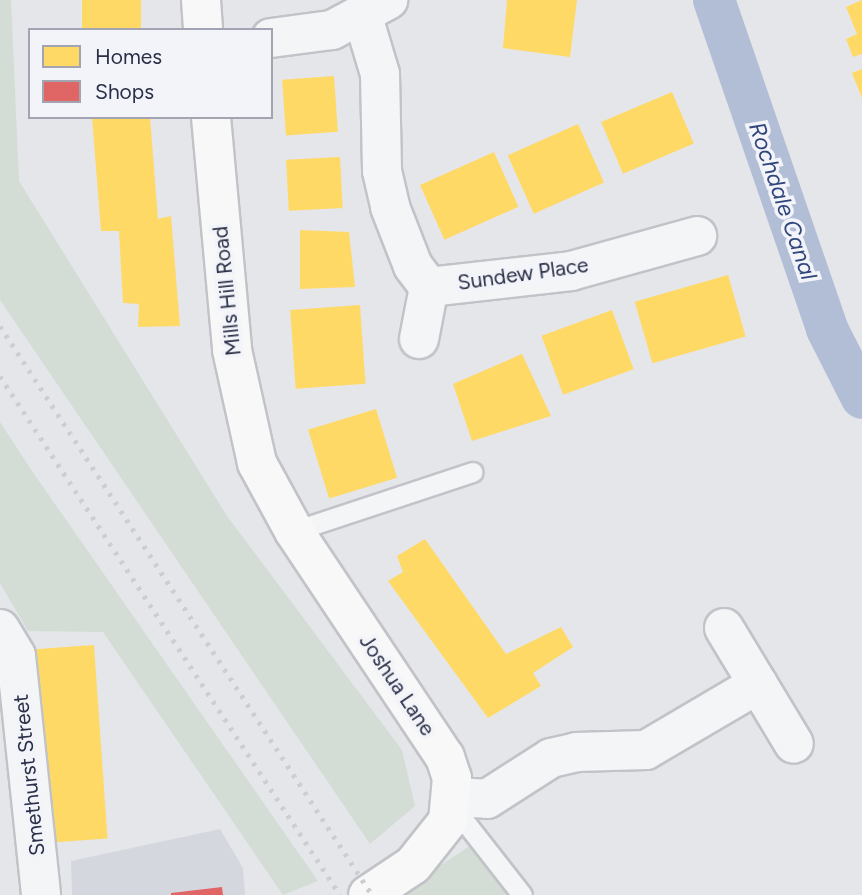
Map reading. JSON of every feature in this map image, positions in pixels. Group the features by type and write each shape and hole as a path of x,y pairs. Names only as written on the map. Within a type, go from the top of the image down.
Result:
{"street":[{"path":"201,0 204,28"},
{"path":"273,37 332,30 375,8"},
{"name":"Sundew Place","path":"375,8 380,74 382,171 390,207 413,266 429,287 419,339"},
{"name":"Mills Hill Road","path":"211,119 232,351 257,463"},
{"name":"Sundew Place","path":"429,287 571,271 697,236"},
{"name":"Joshua Lane","path":"257,463 294,531 445,757 452,801"},
{"path":"724,628 794,744"},
{"name":"Smethurst Street","path":"8,642 41,895"},
{"path":"368,895 412,865 448,821 452,801 487,799 551,758 576,752 646,750 758,684"}],"lane":[{"path":"294,531 472,472"},
{"path":"452,801 522,895"}],"shaded area":[{"path":"0,0 11,0 19,181 227,516 402,750 415,806 370,844 0,300"},
{"path":"0,422 318,881 283,895 103,632 28,631 0,583"},
{"path":"220,829 243,868 245,895 72,895 71,861"},
{"path":"476,842 507,895 399,895 398,893"}],"building: Homes":[{"path":"82,0 141,0 141,28 82,28"},
{"path":"507,0 577,0 570,57 503,48"},
{"path":"862,0 862,54 853,57 846,39 857,34 846,7"},
{"path":"862,69 862,98 852,73"},
{"path":"334,76 338,132 286,135 282,80"},
{"path":"672,92 694,144 623,174 601,122"},
{"path":"92,119 150,119 158,219 171,216 180,326 138,327 139,304 123,303 119,231 101,231"},
{"path":"578,124 604,182 534,214 508,155"},
{"path":"494,152 518,207 444,240 420,185"},
{"path":"340,157 343,208 289,211 286,160"},
{"path":"300,230 349,232 355,287 300,289"},
{"path":"728,275 746,337 652,363 635,302"},
{"path":"360,305 366,384 296,389 290,310"},
{"path":"612,310 634,369 563,395 542,336"},
{"path":"522,354 551,416 472,441 453,384"},
{"path":"376,409 397,478 329,499 308,430"},
{"path":"425,539 506,654 561,627 573,647 533,673 541,686 488,718 388,581 403,572 397,556"},
{"path":"94,645 108,839 45,843 31,649"}],"building: Shops":[{"path":"222,887 223,895 171,895 171,893"}],"waterway":[{"name":"Rochdale Canal","path":"714,0 827,329 862,398"}],"railway":[{"path":"0,326 372,895"},
{"path":"0,376 340,895"}]}
